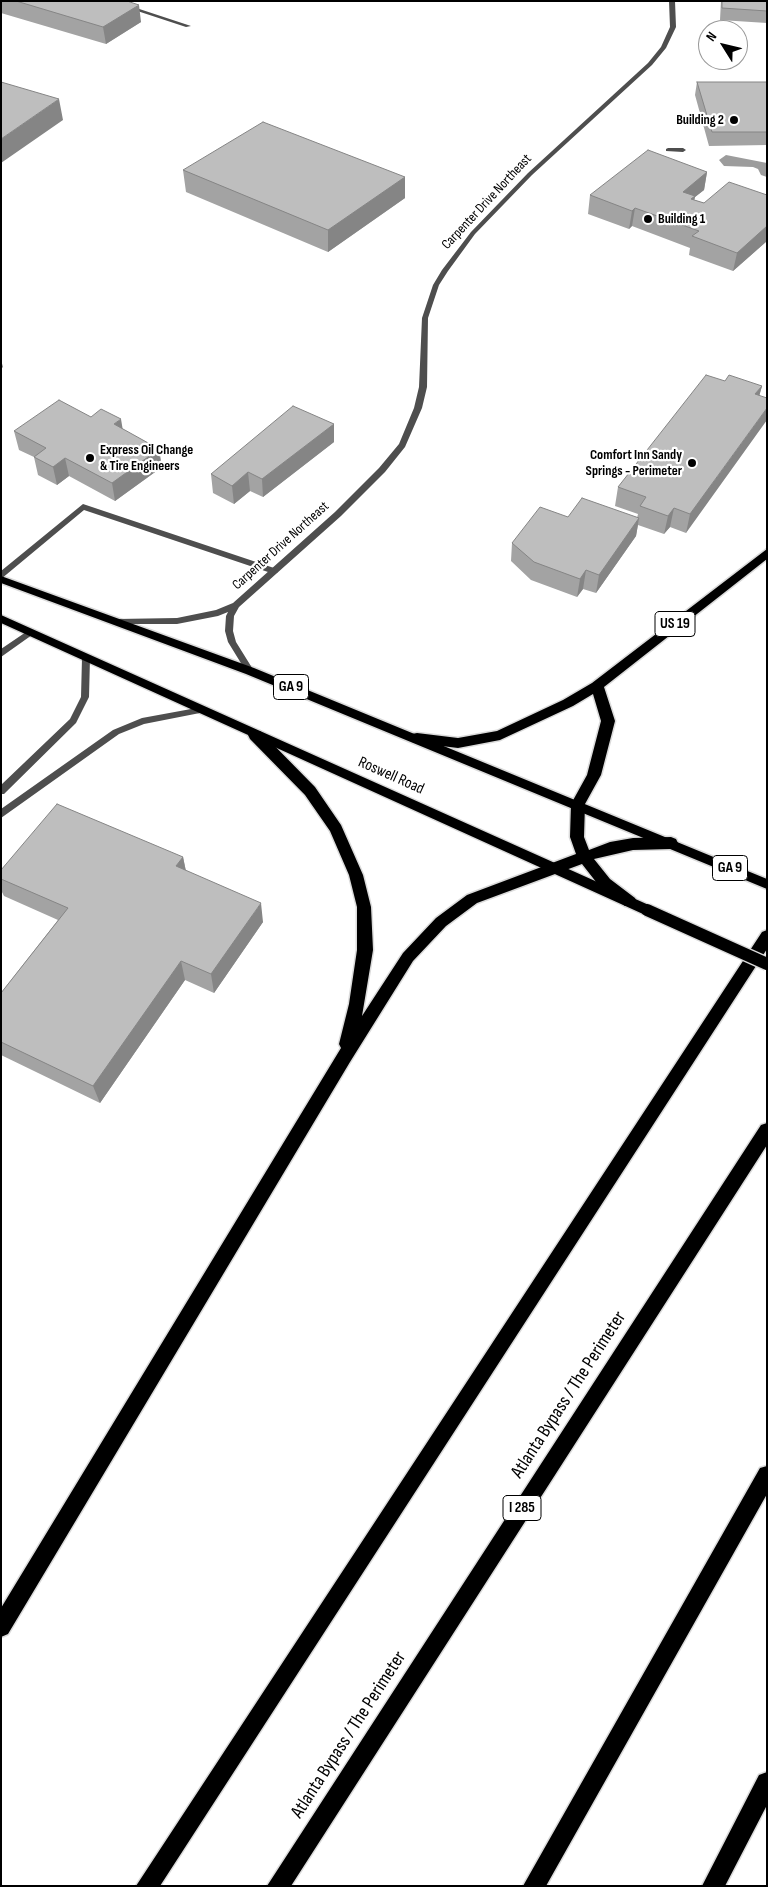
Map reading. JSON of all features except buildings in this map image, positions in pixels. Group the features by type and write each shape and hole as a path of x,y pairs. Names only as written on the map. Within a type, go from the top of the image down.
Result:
{"highway":[{"name":"US 19","path":"598,686 767,552"},
{"path":"416,738 458,743 500,735 598,686 608,721 594,775 578,804 577,838 584,856 606,883 630,902"},
{"path":"255,735 310,790 336,828 356,875 364,907 365,950 358,1004 344,1057"},
{"path":"1,1627 344,1057 408,957 441,922 472,899 552,866 584,856 633,844 671,843"},
{"path":"147,1886 767,936"},
{"name":"Atlanta Bypass / The Perimeter","path":"278,1886 767,1130"},
{"path":"534,1886 767,1475"},
{"path":"713,1886 767,1783"}],"main road":[{"name":"GA 9","path":"1,577 250,671 578,804 767,884"},
{"name":"Roswell Road","path":"1,619 767,964"}],"street":[{"path":"109,1 188,26"},
{"name":"Carpenter Drive Northeast","path":"117,622 177,621 218,613 236,605 360,494 402,445 415,414 423,387 425,318 436,285 455,255 492,213 558,148 650,64 664,47 673,27 672,1"},
{"path":"668,150 683,150"},
{"path":"1,577 83,508 274,571"},
{"name":"Carpenter Drive Northeast","path":"236,605 230,616 229,631 232,642 250,671"},
{"path":"1,654 29,633"},
{"path":"1,791 63,732 79,712 85,697 86,658"},
{"path":"1,814 116,732 142,721 202,710"}],"shaded area":[{"path":"726,155 767,163 767,177 761,175 758,169 753,167 724,166 719,160"}],"place":[{"name":"Building 2","path":"734,120"},
{"name":"Building 1","path":"648,219"},
{"name":"Express Oil Change & Tire Engineers","path":"90,458"},
{"name":"Comfort Inn Sandy Springs - Perimeter","path":"692,463"}]}
